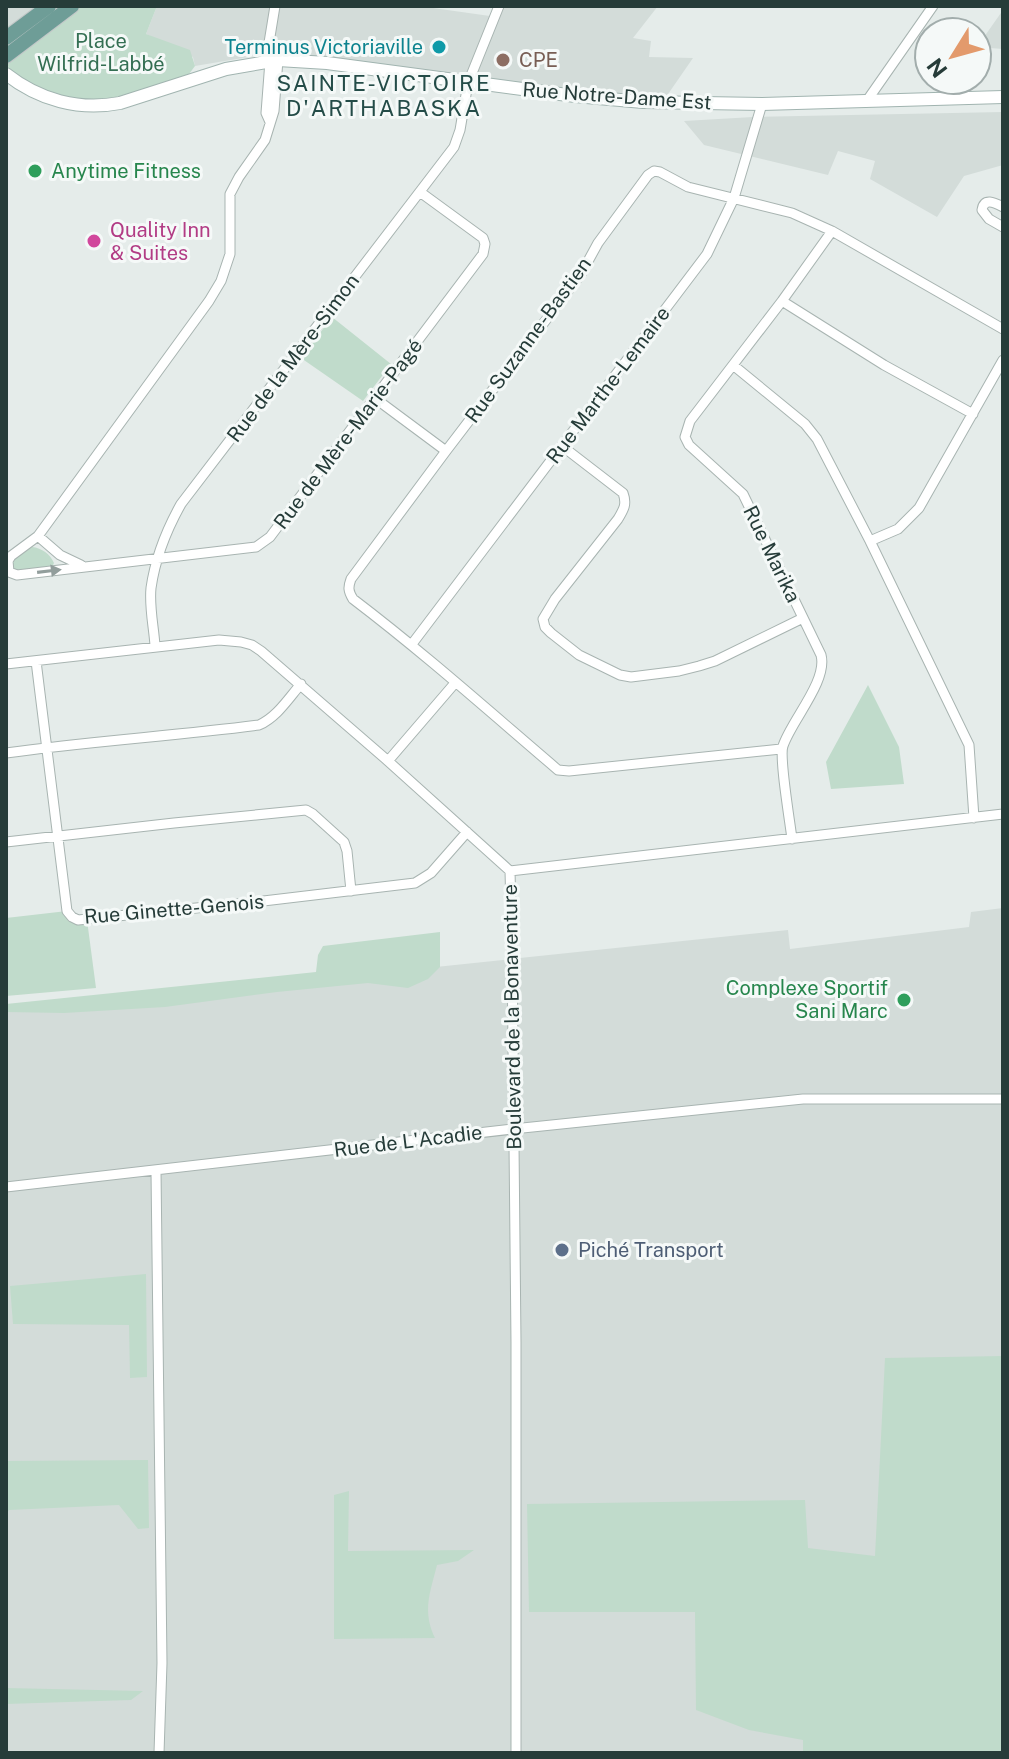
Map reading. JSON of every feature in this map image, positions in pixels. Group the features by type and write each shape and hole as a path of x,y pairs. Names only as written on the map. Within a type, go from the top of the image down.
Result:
{"main road":[{"path":"6,38 49,6"},
{"path":"6,56 72,6"}],"street":[{"path":"84,567 60,555 38,536 221,281 230,254 230,194 261,149 274,111 272,61 275,6"},
{"name":"Rue de la Mère-Simon","path":"155,646 151,590 167,531 181,504 454,147 459,138 468,83 499,6"},
{"path":"866,102 933,6"},
{"name":"Rue Notre-Dame Est","path":"6,74 24,87 59,102 89,106 128,100 226,69 272,61 327,63 610,100 762,104 1003,97"},
{"name":"Rue Marthe-Lemaire","path":"412,644 707,254 734,198 762,104"},
{"name":"Rue Suzanne-Bastien","path":"412,644 353,599 348,592 351,579 581,274 598,243 648,175 654,171 660,172 688,187 734,198"},
{"name":"Rue de Mère-Marie-Pagé","path":"38,536 17,550 8,561 9,572 13,575 256,547 264,543 483,254 483,238 420,192"},
{"path":"734,198 792,213 832,231 1003,329"},
{"path":"1003,207 987,202 982,210 989,219 1003,227"},
{"name":"Rue Marika","path":"781,749 822,669 821,655 743,494 689,445 685,437 690,421 832,231"},
{"path":"782,301 884,365 973,414"},
{"path":"870,541 898,529 913,516 1003,360"},
{"path":"733,365 813,433 870,541 969,745 974,818"},
{"path":"376,399 446,451"},
{"path":"562,446 623,493 626,500 618,519 543,619 551,633 579,655 620,675 631,677 679,671 715,661 803,618"},
{"name":"Boulevard de la Bonaventure","path":"6,664 219,640 252,645 301,684 510,871 516,1342 516,1753"},
{"path":"412,644 558,770 781,749 792,839"},
{"name":"Rue Ginette-Genois","path":"36,661 67,911 78,920 415,883 424,879 467,832"},
{"path":"388,761 455,683"},
{"path":"6,753 259,725 277,713 301,684"},
{"path":"6,842 306,810 344,842 351,891"},
{"path":"510,871 1003,814"},
{"name":"Rue de L'Acadie","path":"6,1187 803,1099 1003,1099"},
{"path":"156,1171 162,1663 159,1753"}],"shaded area":[{"path":"6,6 37,6 6,29"},
{"path":"157,6 419,6 497,17 502,6 658,6 633,38 651,41 649,57 693,58 666,97 518,85 299,56 261,55 195,66 193,57 146,34"},
{"path":"1003,10 1003,49 993,48 993,24"},
{"path":"1003,112 1003,165 964,176 937,217 870,179 875,161 838,151 828,175 704,145 684,121 753,117"},
{"path":"1003,908 1003,1753 6,1753 6,1012 788,930 790,949 969,927 971,912"}],"green space":[{"name":"Place Wilfrid-Labbé","path":"82,6 157,6 146,34 190,50 195,66 189,74 140,91 89,100 49,94 10,73 7,62"},
{"path":"332,317 391,364 363,401 301,358"},
{"path":"32,547 48,554 54,563 52,567 13,571 12,561"},
{"path":"868,685 899,747 904,784 831,789 826,762"},
{"path":"67,911 87,920 96,988 6,996 6,918"},
{"path":"440,932 440,967 428,979 408,988 368,983 165,1007 64,1013 6,1012 6,1004 316,972 318,955 323,946"},
{"path":"146,1274 147,1377 130,1378 129,1325 13,1324 10,1286"},
{"path":"1003,1356 1003,1753 803,1753 803,1740 749,1730 696,1710 695,1612 529,1612 527,1504 805,1500 808,1548 875,1556 885,1358"},
{"path":"148,1460 149,1528 138,1529 119,1505 9,1510 6,1515 6,1461"},
{"path":"349,1491 348,1551 474,1550 458,1561 437,1565 428,1610 435,1638 334,1639 334,1495"},
{"path":"6,1688 143,1691 131,1700 6,1704"}],"place":[{"name":"Terminus Victoriaville","path":"439,47"},
{"name":"CPE","path":"503,60"},
{"name":"Anytime Fitness","path":"35,171"},
{"name":"Quality Inn & Suites","path":"94,241"},
{"name":"Complexe Sportif Sani Marc","path":"904,1000"},
{"name":"Piché Transport","path":"562,1250"}],"district":[{"name":"SAINTE-VICTOIRE D'ARTHABASKA","path":"384,96"}]}
